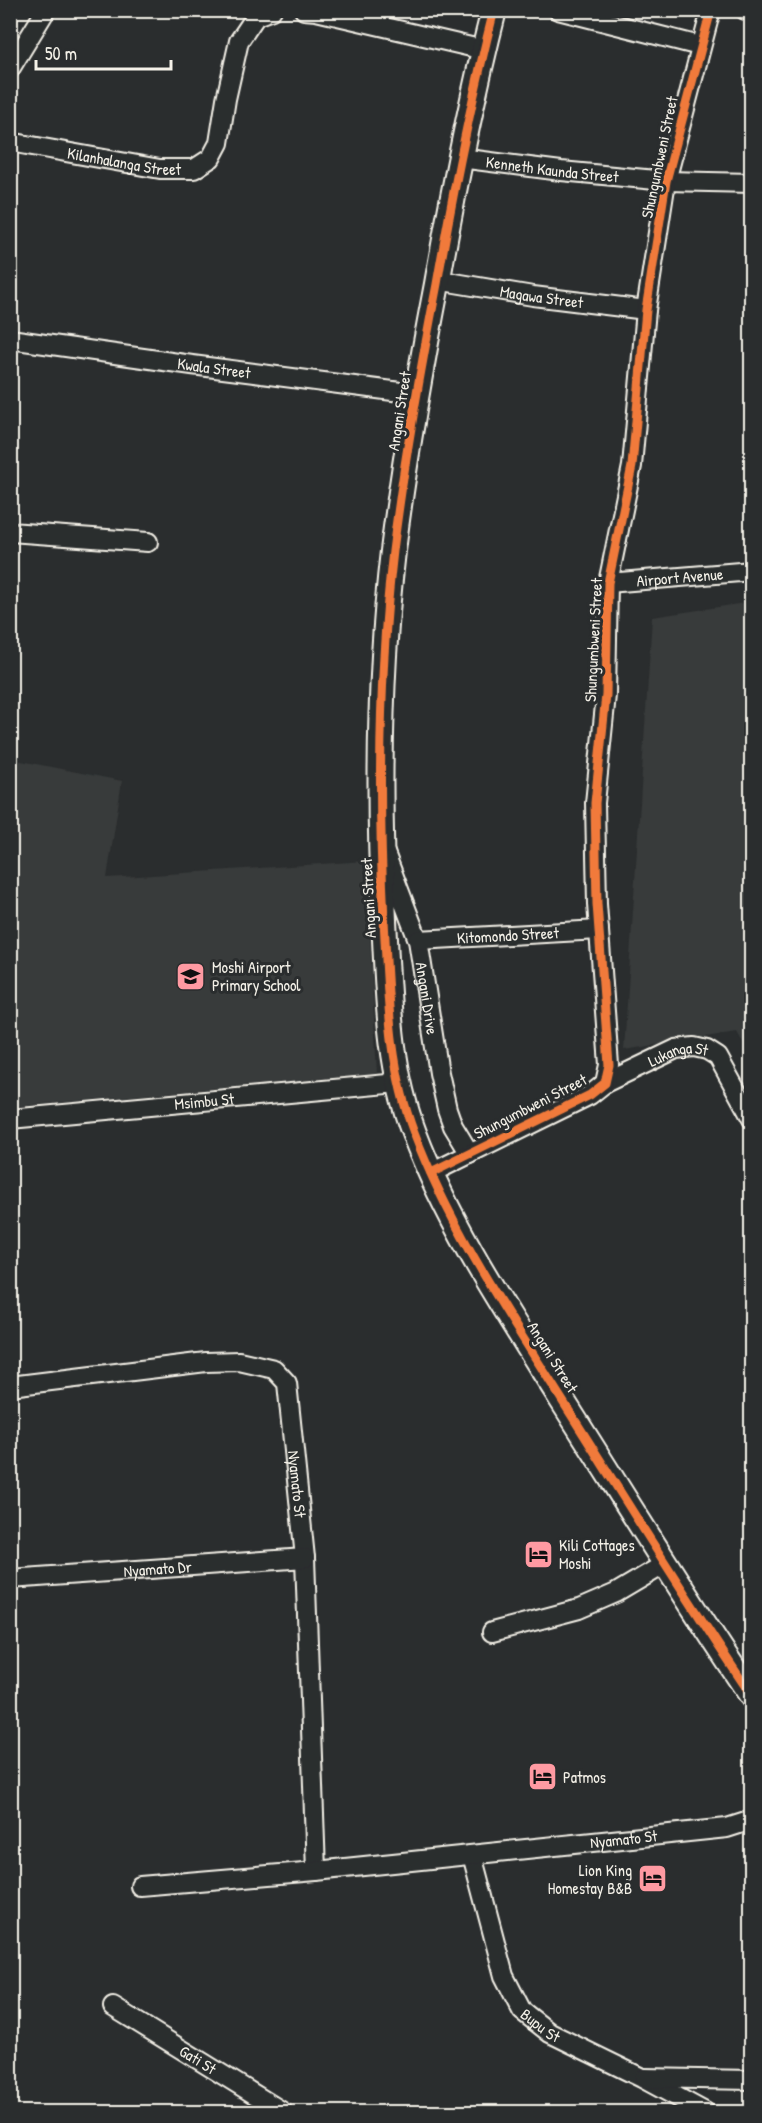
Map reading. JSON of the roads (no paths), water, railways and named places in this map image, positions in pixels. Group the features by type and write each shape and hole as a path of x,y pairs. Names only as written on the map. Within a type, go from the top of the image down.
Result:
{"street":[{"path":"10,69 46,10"},
{"name":"Kilanhalanga Street","path":"10,142 160,169 194,169 211,158 219,143 239,40 256,16 272,10"},
{"path":"304,10 484,50"},
{"name":"Angani Street","path":"494,10 460,158 416,394 393,550 384,650 381,840 389,1006 398,1083 413,1131 470,1251 665,1564 752,1696"},
{"path":"558,10 700,46"},
{"name":"Shungumbweni Street","path":"431,1173 590,1095 605,1083 609,1065 599,930 595,802 606,695 608,583 632,466 646,310 666,181 711,10"},
{"path":"745,10 752,12"},
{"name":"Kenneth Kaunda Street","path":"460,158 666,181 752,183"},
{"name":"Magawa Street","path":"437,280 533,296 646,310"},
{"name":"Kwala Street","path":"10,339 416,394"},
{"path":"10,532 148,542"},
{"name":"Airport Avenue","path":"608,583 752,571"},
{"name":"Angani Drive","path":"381,840 418,940 447,1109 453,1126 470,1154"},
{"name":"Kitomondo Street","path":"418,940 599,930"},
{"name":"Lukanga St","path":"605,1083 676,1049 694,1047 707,1050 718,1058 752,1119"},
{"name":"Msimbu St","path":"10,1119 398,1083"},
{"name":"Nyamato St","path":"10,1386 206,1362 239,1361 274,1370 287,1383 305,1558 316,1871"},
{"name":"Nyamato Dr","path":"10,1579 305,1558"},
{"path":"492,1632 579,1610 616,1593 665,1564"},
{"name":"Nyamato St","path":"140,1886 316,1871 727,1828 752,1820"},
{"name":"Bupu St","path":"472,1855 504,1976 522,2011 550,2033 705,2112"},
{"name":"Gati St","path":"113,2007 283,2112"},
{"path":"642,2078 752,2080"}],"place":[{"name":"Moshi Airport Primary School","path":"191,976"},
{"name":"Kili Cottages Moshi","path":"538,1554"},
{"name":"Patmos","path":"542,1777"},
{"name":"Lion King Homestay B&B","path":"653,1879"}]}
